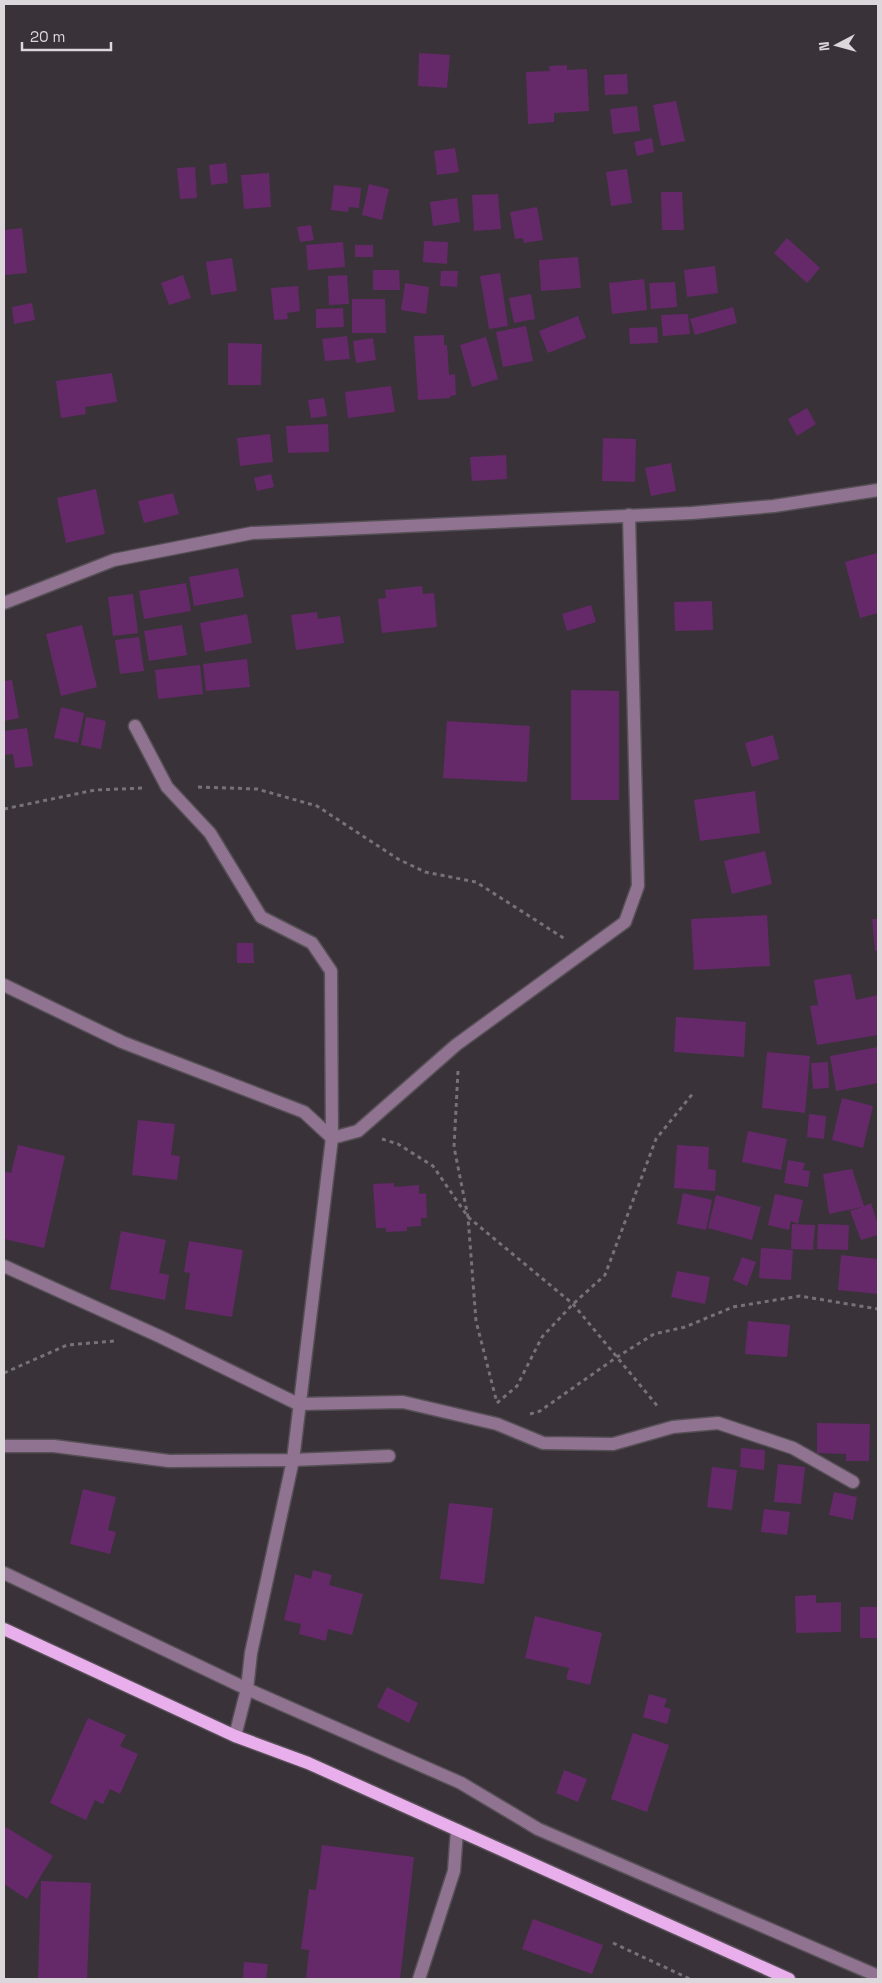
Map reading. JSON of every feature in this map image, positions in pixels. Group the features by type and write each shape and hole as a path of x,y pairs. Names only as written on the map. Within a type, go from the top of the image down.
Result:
{"main road":[{"path":"4,1629 235,1736 308,1763 789,1979"}],"street":[{"path":"4,603 114,560 252,533 774,506 878,490"},
{"path":"332,1138 358,1131 456,1045 625,922 638,886 629,515"},
{"path":"135,726 168,787 210,833 261,917 312,943 331,972 332,1138 298,1404 293,1460 235,1736"},
{"path":"4,985 122,1042 304,1112 332,1138"},
{"path":"4,1266 161,1337 298,1404 403,1402 497,1424 543,1443 612,1444 673,1427 718,1423 793,1448 854,1482"},
{"path":"4,1446 54,1446 169,1461 293,1460 389,1456"},
{"path":"4,1573 246,1689 461,1783 538,1829 878,1976"},
{"path":"419,1979 454,1870 458,1830"}],"path":[{"path":"4,809 95,790 168,787 257,789 317,806 398,858 425,872 476,882 585,951"},
{"path":"456,1045 458,1079 454,1147 468,1217 476,1321 497,1403 497,1424 540,1411 617,1357 654,1334 686,1327 733,1307 800,1296 878,1309"},
{"path":"497,1403 517,1386 542,1338 573,1304 605,1275 656,1139 694,1092"},
{"path":"358,1131 398,1144 432,1166 468,1217 573,1304 653,1399 673,1427"},
{"path":"4,1373 67,1345 124,1340"},
{"path":"613,1943 690,1979"}],"building":[{"path":"419,53 450,55 447,88 418,86"},
{"path":"567,65 567,70 587,69 589,111 554,113 554,122 528,124 526,72 550,71 549,66"},
{"path":"627,74 628,94 605,95 604,75"},
{"path":"676,101 685,141 661,146 653,105"},
{"path":"637,106 640,131 613,134 610,109"},
{"path":"652,138 654,152 637,156 634,142"},
{"path":"455,148 459,172 437,175 434,151"},
{"path":"226,163 228,183 211,185 209,165"},
{"path":"195,167 197,198 180,199 177,168"},
{"path":"627,169 632,203 611,206 606,172"},
{"path":"269,173 271,207 244,209 241,175"},
{"path":"369,184 389,189 382,220 362,215"},
{"path":"334,185 361,188 359,208 349,207 348,212 331,210"},
{"path":"661,192 682,192 684,230 662,230"},
{"path":"498,194 501,229 474,231 472,195"},
{"path":"457,198 460,222 433,226 430,202"},
{"path":"537,207 543,240 524,243 523,238 515,239 510,212"},
{"path":"311,225 314,240 300,242 297,227"},
{"path":"22,228 27,273 4,275 4,230"},
{"path":"787,238 820,268 807,283 774,253"},
{"path":"424,241 448,242 447,264 423,262"},
{"path":"343,242 345,267 308,270 306,245"},
{"path":"355,245 373,245 373,257 355,257"},
{"path":"578,257 581,288 541,291 539,260"},
{"path":"232,258 237,291 211,295 206,262"},
{"path":"715,266 718,293 687,297 684,270"},
{"path":"373,270 399,270 400,290 373,290"},
{"path":"441,271 458,271 457,287 440,286"},
{"path":"500,273 508,326 489,329 480,276"},
{"path":"183,275 191,298 169,305 161,283"},
{"path":"347,275 349,304 329,305 328,276"},
{"path":"644,279 647,310 612,314 609,283"},
{"path":"675,282 677,307 651,309 649,283"},
{"path":"405,283 429,287 426,314 401,310"},
{"path":"298,286 300,311 287,313 288,319 274,320 271,288"},
{"path":"531,294 535,319 514,323 509,298"},
{"path":"352,299 385,299 386,333 352,333"},
{"path":"32,303 35,320 14,324 12,307"},
{"path":"733,307 737,323 695,335 690,319"},
{"path":"343,308 344,327 316,328 316,309"},
{"path":"688,314 690,334 663,336 661,315"},
{"path":"578,316 586,338 548,353 539,331"},
{"path":"526,326 533,361 503,367 496,332"},
{"path":"657,327 658,343 630,344 629,328"},
{"path":"444,335 444,345 447,345 449,375 455,374 456,395 450,396 450,398 418,400 414,336"},
{"path":"347,336 350,359 325,361 322,339"},
{"path":"486,337 498,379 472,387 460,345"},
{"path":"373,338 376,360 356,363 353,341"},
{"path":"228,343 262,344 261,385 228,385"},
{"path":"112,373 117,402 85,407 86,414 61,418 56,381"},
{"path":"391,386 395,412 348,418 345,392"},
{"path":"324,398 327,416 311,418 308,400"},
{"path":"807,408 816,424 797,436 788,419"},
{"path":"328,424 329,452 288,453 286,426"},
{"path":"270,434 273,462 240,466 237,438"},
{"path":"603,438 636,439 635,482 602,481"},
{"path":"506,455 507,479 472,481 470,457"},
{"path":"671,463 676,491 651,496 645,468"},
{"path":"271,474 274,487 257,491 254,478"},
{"path":"96,489 105,534 66,543 57,498"},
{"path":"173,493 179,514 144,523 138,501"},
{"path":"877,553 878,613 860,618 845,562"},
{"path":"238,568 244,597 194,606 189,577"},
{"path":"186,583 191,611 144,619 139,591"},
{"path":"422,586 423,594 434,593 437,627 382,633 378,599 386,598 385,590"},
{"path":"133,594 138,633 113,636 108,597"},
{"path":"712,601 713,630 675,631 674,602"},
{"path":"591,605 596,622 567,631 562,614"},
{"path":"317,612 318,619 340,616 344,643 296,650 291,615"},
{"path":"247,614 252,643 205,652 200,623"},
{"path":"82,625 97,687 61,696 46,634"},
{"path":"182,625 187,655 149,661 144,631"},
{"path":"139,637 144,671 120,674 115,640"},
{"path":"247,659 250,687 206,691 203,664"},
{"path":"200,665 203,694 158,699 155,670"},
{"path":"12,680 19,718 4,721 4,681"},
{"path":"571,690 619,691 619,800 571,800"},
{"path":"61,707 84,713 78,743 54,738"},
{"path":"86,717 106,721 101,749 81,745"},
{"path":"447,721 530,726 527,782 443,778"},
{"path":"27,728 33,766 15,768 13,754 4,755 4,731"},
{"path":"773,735 779,759 752,767 745,743"},
{"path":"755,791 760,833 700,841 694,800"},
{"path":"765,851 772,884 732,894 724,861"},
{"path":"767,915 770,966 694,970 691,919"},
{"path":"872,919 878,919 878,950 875,951"},
{"path":"237,943 253,943 254,963 237,963"},
{"path":"851,974 856,1000 878,995 878,1035 817,1045 810,1006 818,1005 814,980"},
{"path":"676,1017 746,1022 744,1057 674,1052"},
{"path":"878,1047 878,1083 836,1091 830,1056"},
{"path":"767,1052 810,1056 805,1113 762,1108"},
{"path":"828,1062 829,1088 813,1089 811,1063"},
{"path":"842,1098 873,1106 863,1148 832,1140"},
{"path":"809,1114 826,1116 824,1139 807,1137"},
{"path":"138,1120 175,1124 171,1155 180,1156 177,1180 132,1175"},
{"path":"748,1131 787,1139 781,1170 742,1162"},
{"path":"18,1145 65,1156 44,1248 4,1239 4,1171 11,1173"},
{"path":"677,1145 709,1147 708,1169 716,1170 715,1191 674,1188"},
{"path":"788,1160 805,1163 803,1170 810,1171 808,1187 784,1183"},
{"path":"852,1169 864,1206 871,1203 878,1224 878,1235 861,1240 850,1211 862,1207 829,1214 823,1174"},
{"path":"394,1183 394,1187 419,1185 419,1194 426,1193 427,1218 421,1218 421,1226 407,1227 407,1231 386,1232 386,1228 376,1228 373,1184"},
{"path":"683,1193 712,1200 706,1230 677,1224"},
{"path":"775,1194 803,1200 798,1224 791,1221 789,1230 768,1225"},
{"path":"716,1195 761,1207 752,1240 708,1228"},
{"path":"792,1224 815,1225 813,1250 791,1249"},
{"path":"818,1224 849,1225 848,1250 817,1249"},
{"path":"121,1231 166,1240 159,1273 169,1275 165,1300 110,1289"},
{"path":"189,1241 243,1250 232,1317 185,1309 190,1273 184,1272"},
{"path":"761,1248 793,1250 791,1280 759,1278"},
{"path":"841,1255 878,1259 878,1294 838,1290"},
{"path":"742,1257 756,1262 747,1286 733,1280"},
{"path":"677,1271 710,1277 705,1304 671,1297"},
{"path":"748,1321 790,1325 787,1357 745,1354"},
{"path":"817,1423 870,1424 869,1461 846,1461 846,1454 817,1453"},
{"path":"741,1448 765,1450 764,1470 740,1467"},
{"path":"778,1464 805,1467 801,1504 774,1502"},
{"path":"712,1467 737,1470 732,1510 707,1507"},
{"path":"83,1489 116,1497 108,1530 116,1532 110,1554 70,1544"},
{"path":"834,1492 857,1497 853,1520 829,1515"},
{"path":"449,1503 493,1508 484,1584 440,1579"},
{"path":"764,1509 790,1512 787,1535 761,1532"},
{"path":"313,1570 332,1575 329,1585 363,1594 352,1635 328,1629 326,1641 299,1634 301,1624 284,1620 295,1574 311,1579"},
{"path":"816,1595 816,1603 841,1602 841,1632 796,1633 795,1596"},
{"path":"860,1607 878,1607 878,1638 860,1638"},
{"path":"535,1616 602,1633 590,1685 566,1679 569,1668 525,1658"},
{"path":"387,1687 418,1703 409,1723 377,1707"},
{"path":"649,1694 667,1699 664,1707 671,1709 667,1724 643,1717"},
{"path":"88,1718 126,1735 120,1746 138,1754 120,1794 110,1789 103,1804 95,1800 86,1820 50,1803"},
{"path":"633,1733 669,1745 647,1812 611,1799"},
{"path":"564,1770 587,1779 578,1802 556,1793"},
{"path":"4,1826 53,1856 27,1899 4,1884"},
{"path":"322,1845 414,1857 400,1979 306,1979 309,1950 301,1949 309,1889 316,1890"},
{"path":"41,1881 91,1883 87,1979 38,1979"},
{"path":"533,1919 603,1945 592,1974 522,1949"},
{"path":"244,1962 268,1964 266,1979 243,1979"}]}
